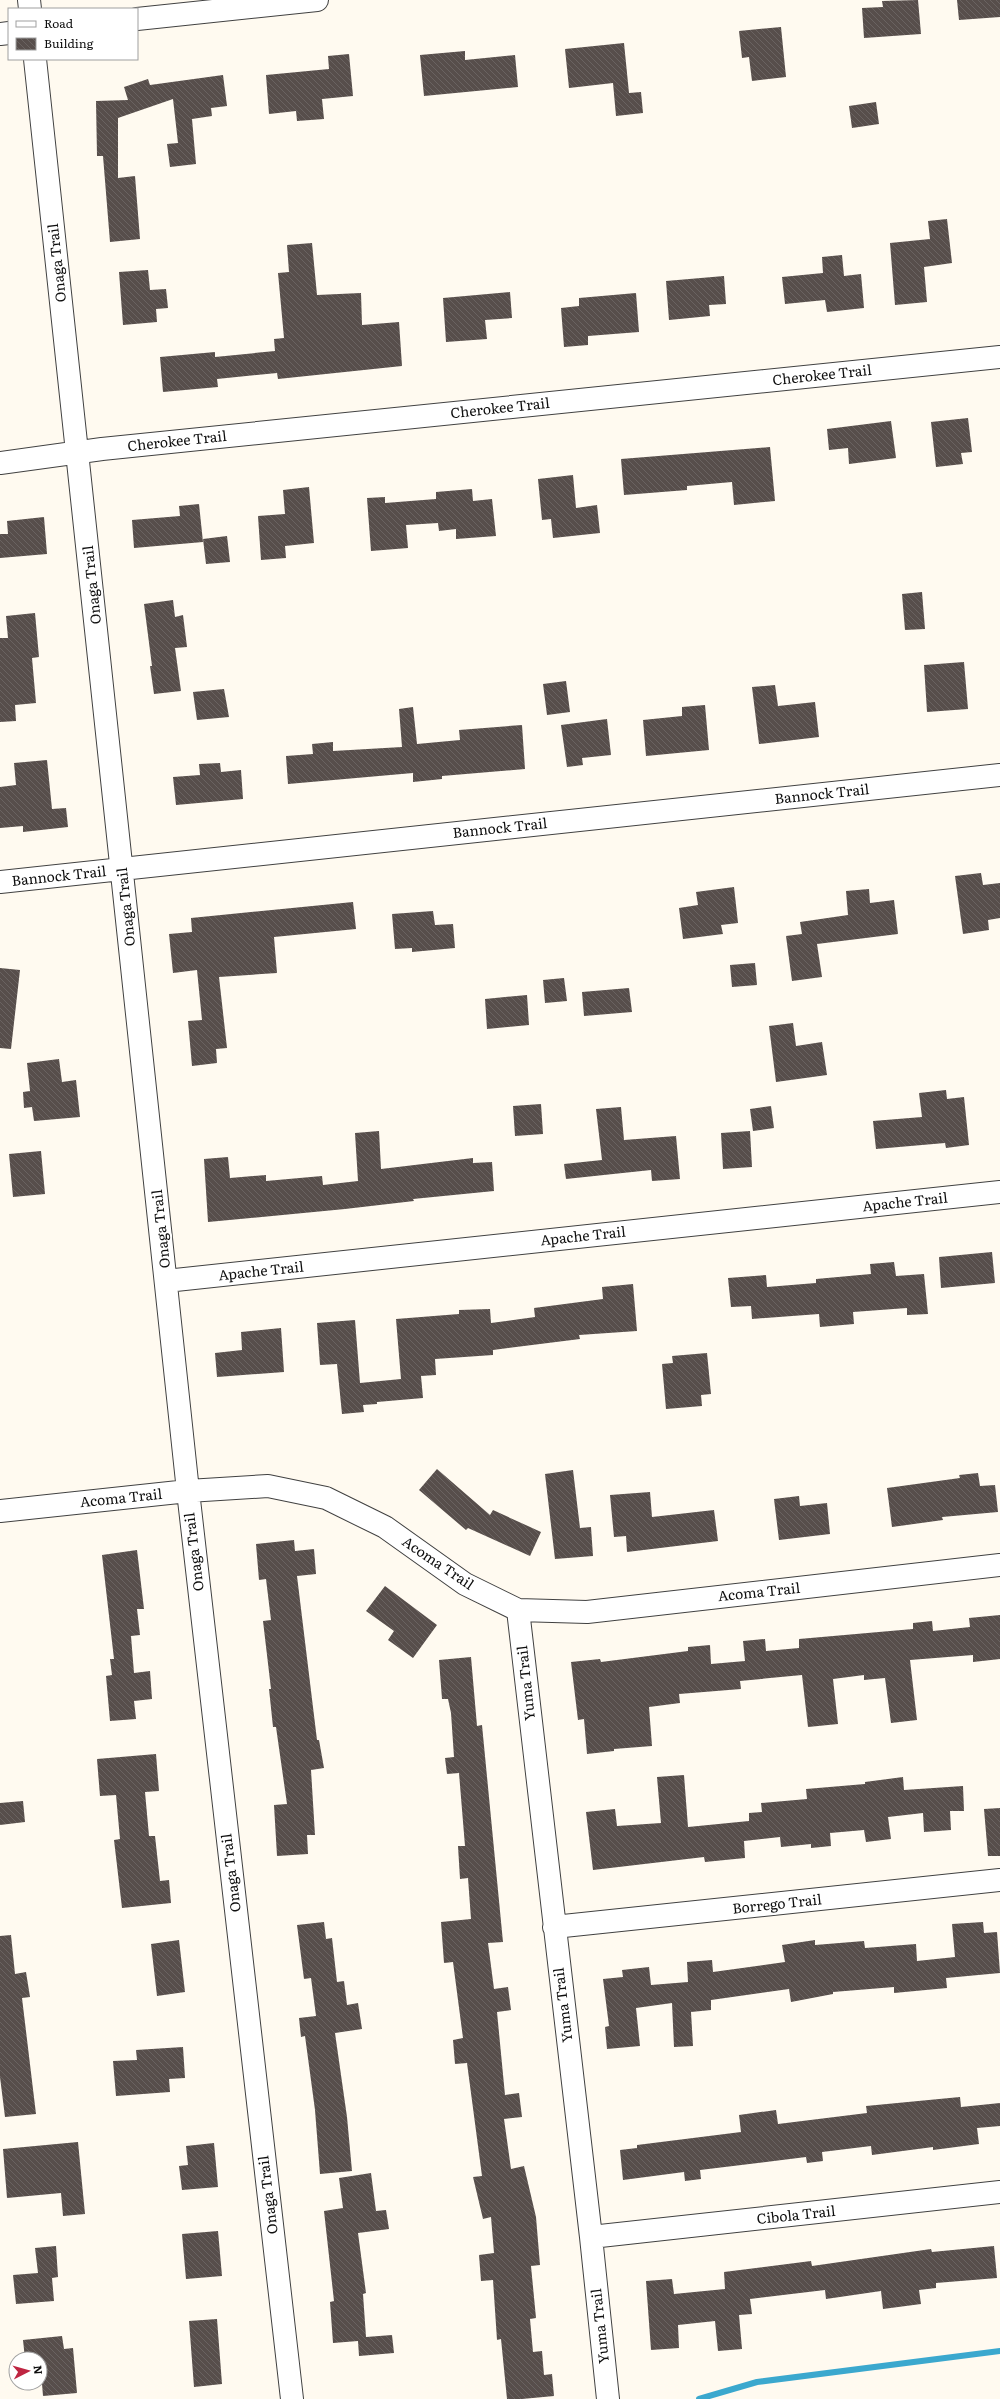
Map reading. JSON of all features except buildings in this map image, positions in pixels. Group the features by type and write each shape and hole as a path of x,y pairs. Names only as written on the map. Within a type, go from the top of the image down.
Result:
{"street":[{"path":"138,19 318,0"},
{"name":"Onaga Trail","path":"35,60 188,1491 292,2399"},
{"name":"Cherokee Trail","path":"0,463 77,452 1000,357"},
{"name":"Bannock Trail","path":"0,882 1000,775"},
{"name":"Apache Trail","path":"166,1281 1000,1192"},
{"name":"Acoma Trail","path":"0,1510 188,1491 268,1486 326,1498 385,1527 465,1584 518,1610 587,1612 1000,1565"},
{"name":"Yuma Trail","path":"518,1610 591,2237 608,2399"},
{"name":"Borrego Trail","path":"554,1928 1000,1880"},
{"name":"Cibola Trail","path":"591,2237 1000,2192"}],"waterway":[{"path":"699,2399 757,2382 1000,2351"}]}
